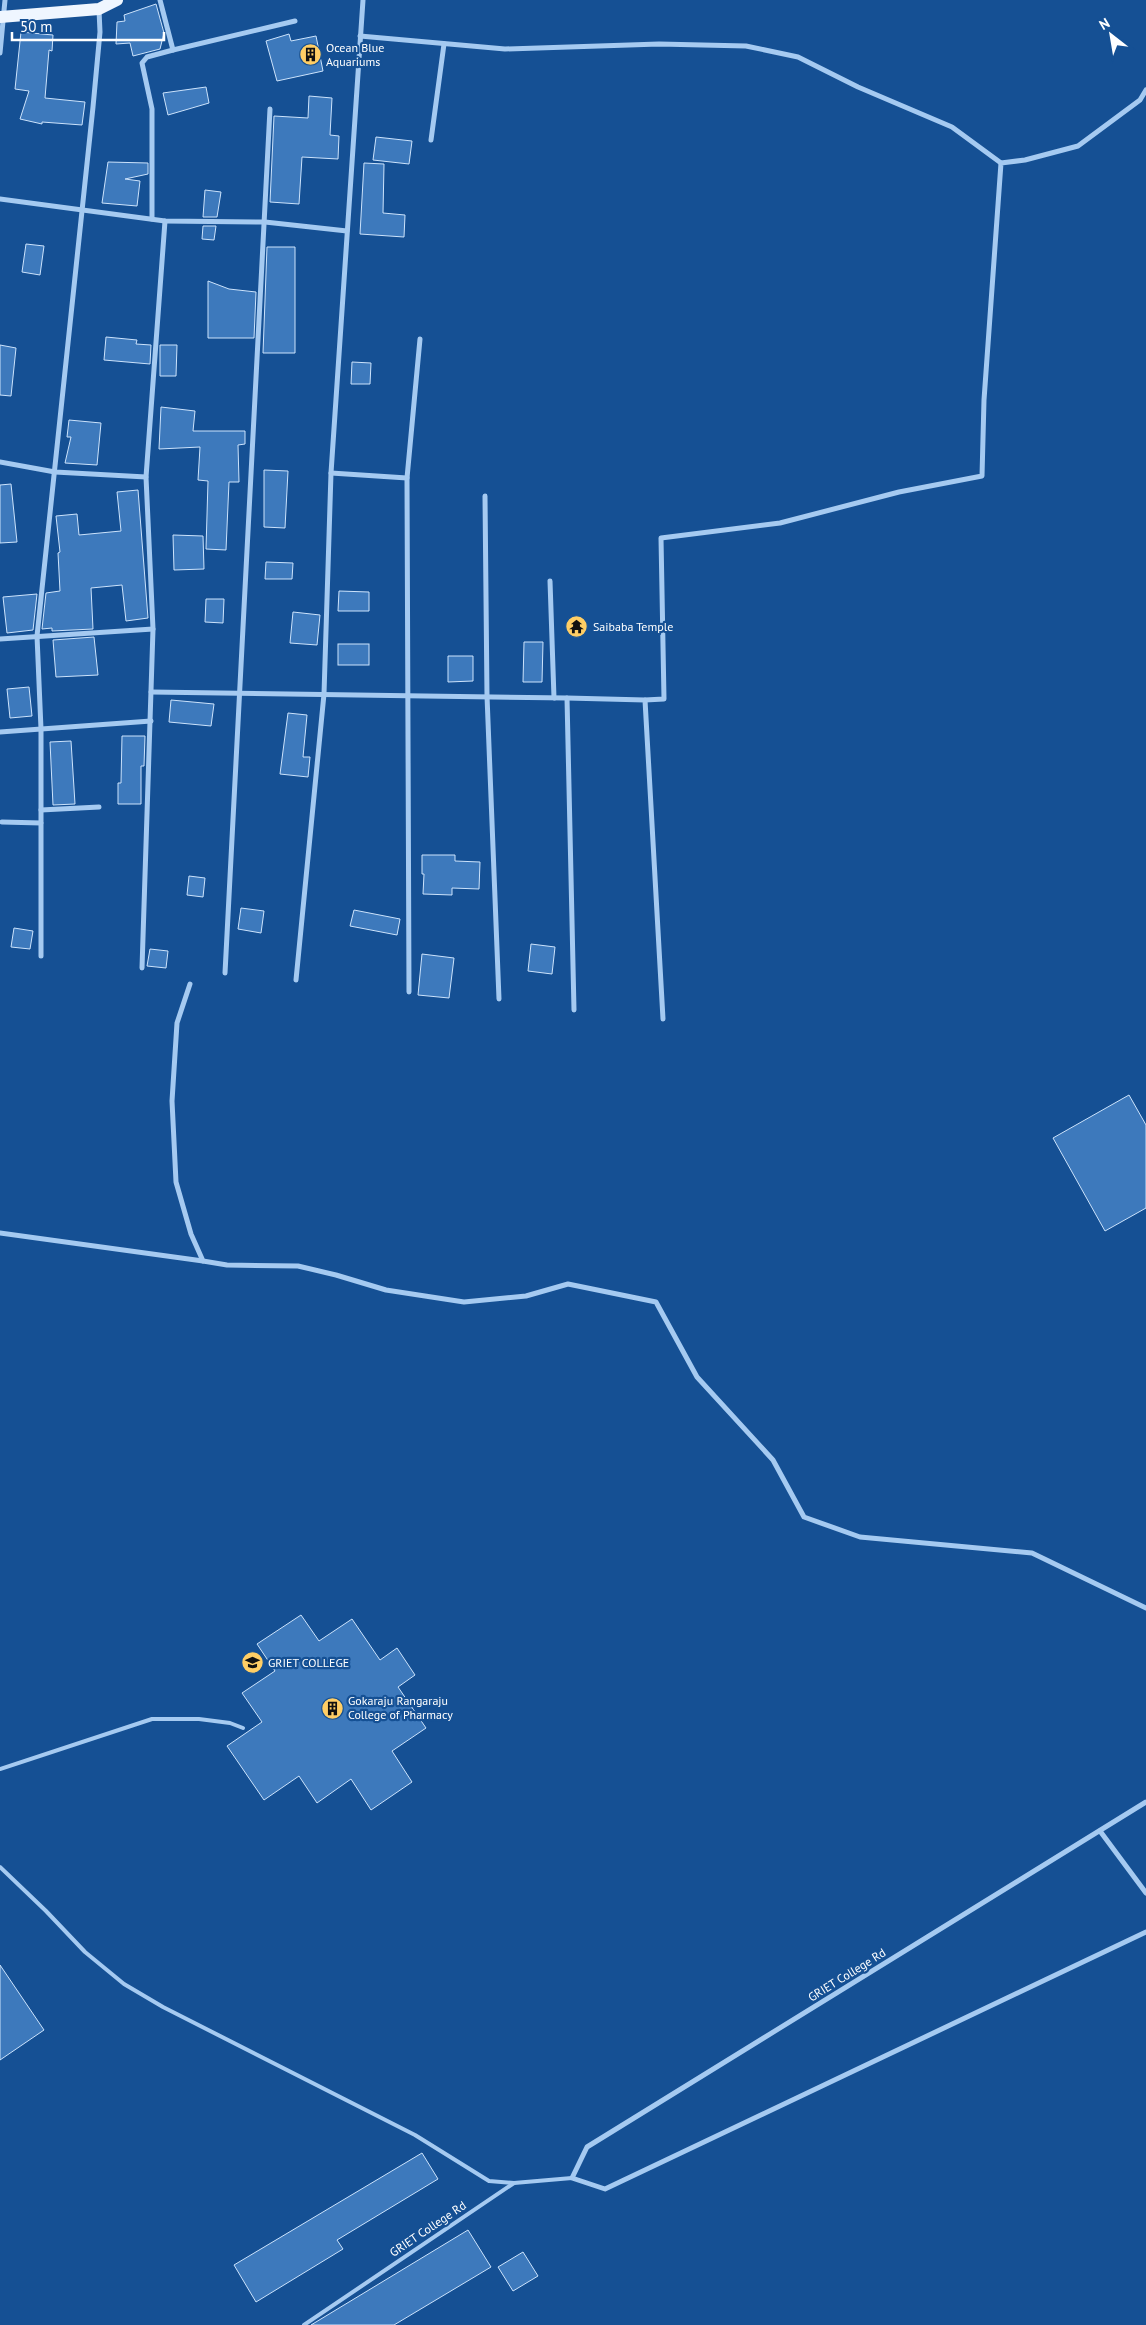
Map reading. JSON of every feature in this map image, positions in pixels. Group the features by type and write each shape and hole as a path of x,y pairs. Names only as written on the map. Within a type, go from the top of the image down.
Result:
{"main road":[{"path":"2,17 99,9 117,0"}],"street":[{"path":"0,52 5,0"},
{"path":"160,0 173,50"},
{"path":"296,980 324,694 331,473 363,0"},
{"path":"42,956 41,729 37,636 83,210 100,32 99,9"},
{"path":"152,219 152,109 142,63 147,57 295,21"},
{"path":"360,36 505,49 659,44 746,46 798,57 858,87 952,127 1001,163 1025,160 1078,146 1140,100 1146,90"},
{"path":"431,140 444,44"},
{"path":"225,974 270,109"},
{"path":"152,692 664,699 660,538 780,523 899,492 982,476 984,400 1001,163"},
{"path":"0,199 165,221 265,222 347,230"},
{"path":"142,968 153,629 146,477 165,221"},
{"path":"409,992 407,478 420,339"},
{"path":"0,462 55,472 146,477"},
{"path":"331,473 407,478"},
{"path":"485,496 487,696 499,999"},
{"path":"550,581 554,698"},
{"path":"0,639 153,629"},
{"path":"567,698 574,1010"},
{"path":"644,700 663,1019"},
{"path":"0,732 150,722"},
{"path":"41,810 99,807"},
{"path":"2,822 41,823"},
{"path":"190,984 177,1023 172,1100 176,1182 191,1234 203,1261"},
{"path":"0,1233 227,1265 298,1266 386,1290 464,1302 526,1296 568,1284 656,1302 697,1377 773,1460 804,1517 860,1538 1032,1553 1146,1608"},
{"name":"GRIET College Rd","path":"572,2178 586,2147 1146,1802"},
{"path":"1100,1831 1146,1893"},
{"path":"572,2178 605,2189 1146,1932"}],"lane":[{"path":"0,1769 152,1719 199,1719 230,1723 243,1728"},
{"path":"0,1867 85,1952 124,1984 163,2007 415,2135 489,2181 514,2182 572,2178"},
{"name":"GRIET College Rd","path":"304,2325 514,2182"}],"building":[{"path":"156,4 164,33 160,49 133,56 130,43 116,44 117,22 125,21 124,15"},
{"path":"21,32 53,35 52,51 49,50 45,98 85,102 82,125 42,122 42,124 20,119 29,91 15,89"},
{"path":"289,34 291,41 316,36 323,71 277,81 266,41"},
{"path":"206,87 209,103 168,115 163,93"},
{"path":"309,96 332,98 330,135 339,136 338,159 302,157 299,204 270,202 274,116 308,118"},
{"path":"376,137 412,141 409,164 373,160"},
{"path":"108,162 148,163 148,174 125,179 140,181 137,206 102,203"},
{"path":"364,163 384,164 383,213 405,215 404,237 360,234"},
{"path":"205,190 221,192 217,217 203,217"},
{"path":"203,226 216,226 214,240 202,239"},
{"path":"26,244 44,246 40,275 22,272"},
{"path":"267,247 295,247 295,353 263,353"},
{"path":"208,281 229,289 256,292 254,338 208,338"},
{"path":"106,337 137,340 136,344 151,345 150,364 104,360"},
{"path":"0,345 16,348 11,396 0,395"},
{"path":"160,345 177,345 176,376 160,376"},
{"path":"352,362 371,363 370,384 351,384"},
{"path":"161,407 195,411 193,431 245,431 245,444 238,445 239,482 229,482 226,550 206,549 208,481 198,480 200,447 159,449"},
{"path":"69,420 101,423 97,465 65,463 71,437 67,437"},
{"path":"264,470 288,471 285,528 264,527"},
{"path":"11,484 17,542 0,543 0,485"},
{"path":"138,490 148,618 126,621 122,585 91,588 93,629 52,631 52,628 42,629 46,593 60,591 58,553 60,552 56,516 77,514 79,535 121,531 117,492"},
{"path":"173,535 203,536 204,569 174,570"},
{"path":"266,562 293,563 292,579 265,579"},
{"path":"339,591 369,592 369,611 338,611"},
{"path":"37,594 33,630 7,633 3,597"},
{"path":"206,599 224,599 223,623 205,622"},
{"path":"293,612 320,615 317,645 290,643"},
{"path":"94,637 98,675 56,677 53,640"},
{"path":"524,642 543,642 542,682 523,682"},
{"path":"338,644 369,644 369,665 338,665"},
{"path":"448,656 473,656 473,681 448,682"},
{"path":"29,687 32,716 10,718 7,689"},
{"path":"171,700 214,704 211,726 169,722"},
{"path":"288,713 307,715 303,757 310,757 308,777 280,774"},
{"path":"122,736 145,736 144,766 141,766 141,804 118,804 118,783 121,783"},
{"path":"71,741 75,804 53,805 50,742"},
{"path":"422,855 455,855 455,861 480,862 479,889 452,888 452,895 423,894 424,874 422,874"},
{"path":"189,876 205,878 203,897 187,895"},
{"path":"241,908 264,911 261,933 238,929"},
{"path":"354,910 400,919 397,935 350,926"},
{"path":"14,928 33,931 30,949 11,947"},
{"path":"531,944 555,947 552,974 528,971"},
{"path":"150,949 168,951 166,968 147,966"},
{"path":"422,954 454,958 449,998 418,995"},
{"path":"1129,1095 1146,1125 1146,1208 1105,1231 1053,1138"},
{"name":"Gokaraju Rangaraju College of Pharmacy","path":"301,1615 319,1641 352,1619 380,1660 397,1648 415,1675 398,1687 426,1728 392,1751 412,1782 371,1810 351,1779 317,1803 299,1776 264,1800 227,1746 262,1722 242,1693 275,1671 257,1644"},
{"path":"0,1965 44,2030 0,2060"},
{"path":"422,2153 438,2179 337,2240 343,2249 256,2302 234,2265"},
{"path":"468,2230 491,2267 394,2325 311,2325"},
{"path":"523,2252 538,2276 513,2291 498,2267"}],"place":[{"name":"Ocean Blue Aquariums","path":"310,55"},
{"name":"Saibaba Temple","path":"577,627"},
{"name":"GRIET COLLEGE","path":"252,1663"},
{"name":"Gokaraju Rangaraju College of Pharmacy","path":"332,1708"}]}
